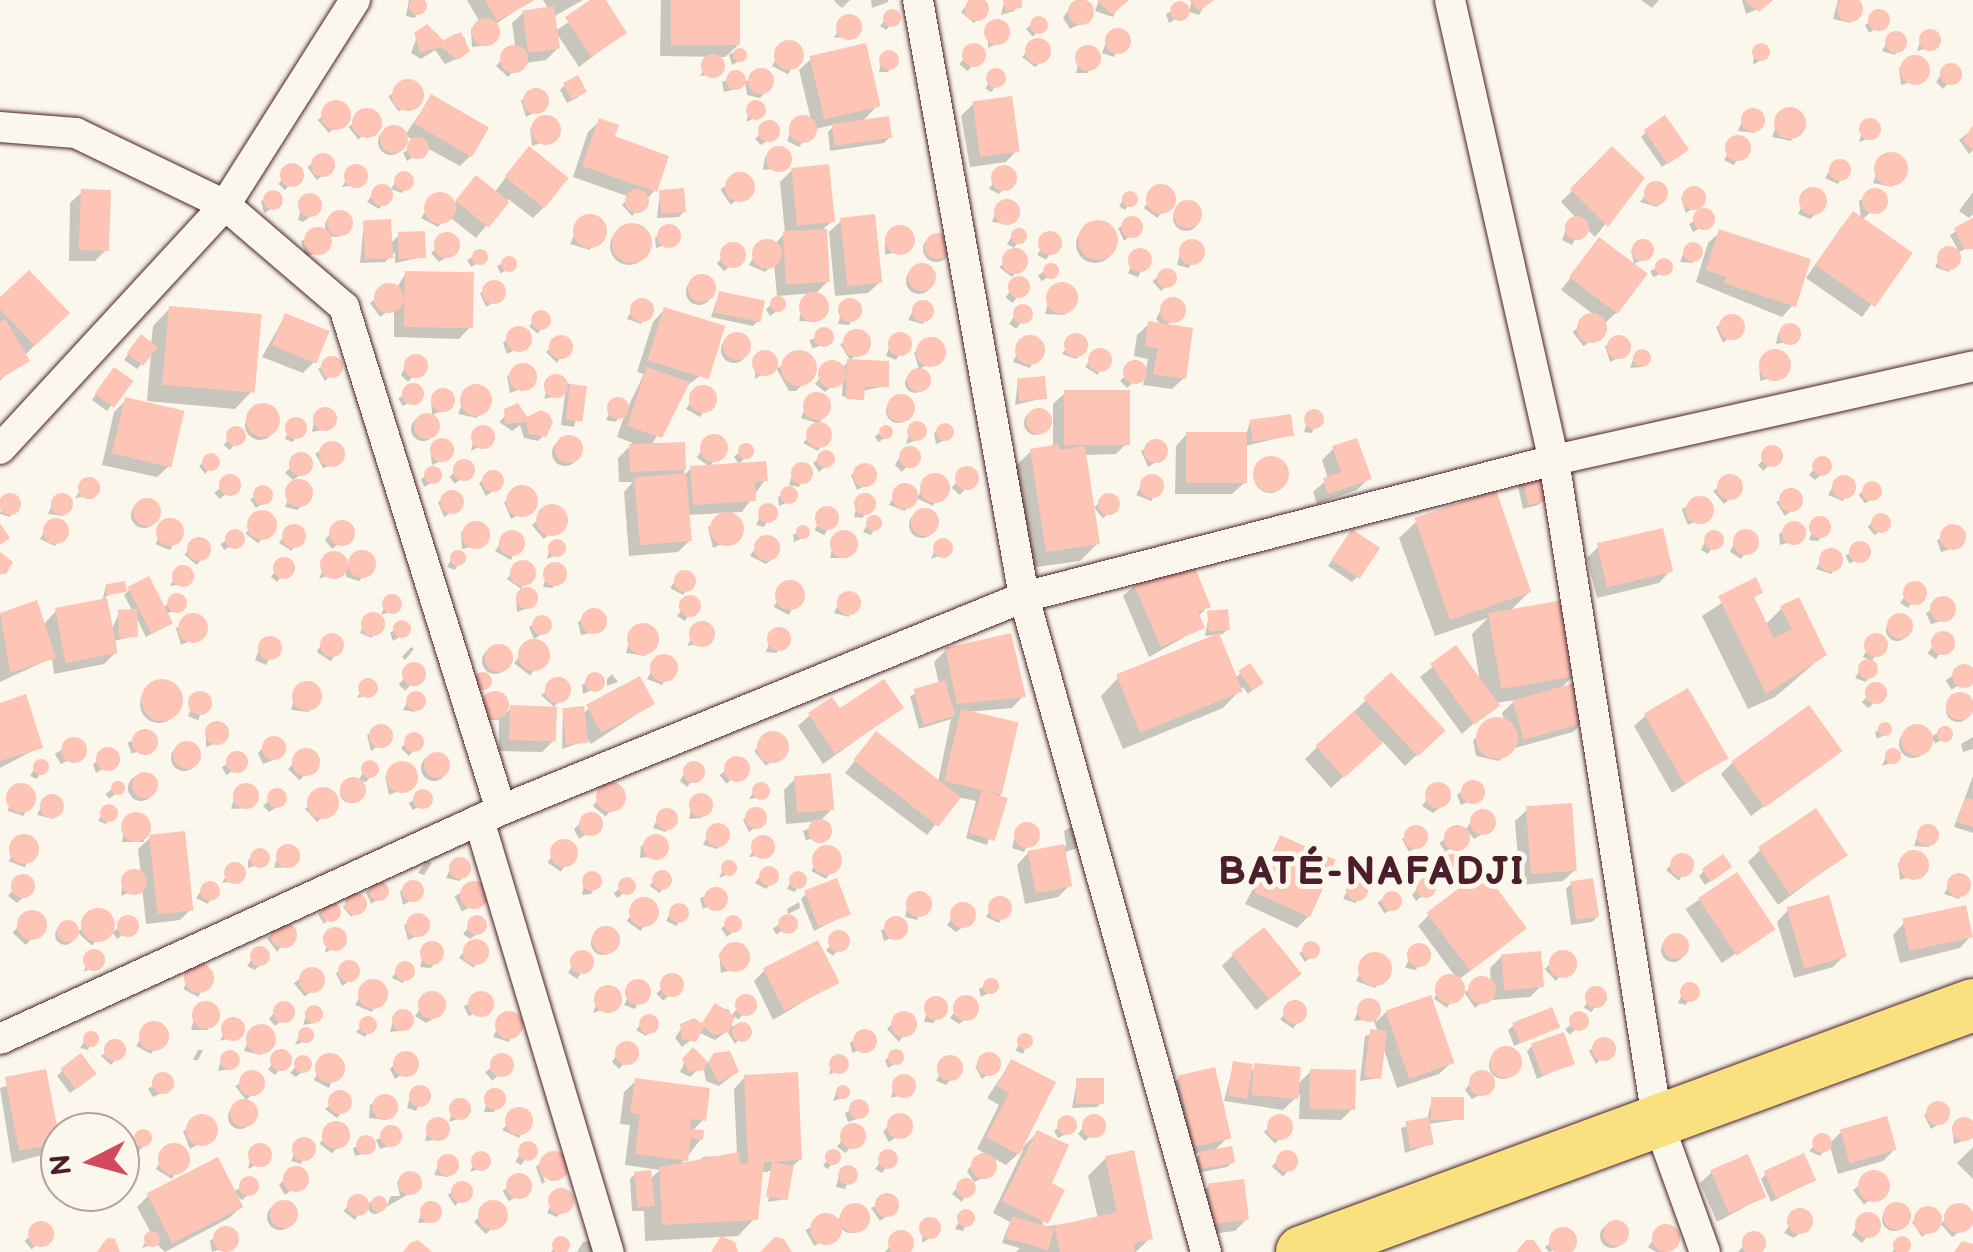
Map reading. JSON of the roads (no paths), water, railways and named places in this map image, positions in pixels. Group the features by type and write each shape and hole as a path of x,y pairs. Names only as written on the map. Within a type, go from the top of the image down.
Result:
{"highway":[{"path":"1302,1252 1973,1005"}],"street":[{"path":"0,449 225,205 356,0"},
{"path":"918,0 1024,597 1206,1252"},
{"path":"1450,0 1554,460 1657,1119 1705,1252"},
{"path":"0,128 76,132 225,205 344,307 490,815 609,1252"},
{"path":"0,1039 490,815 1024,597 1554,460 1973,366"}],"district":[{"name":"BATÉ-NAFADJI","path":"1372,872"}]}
